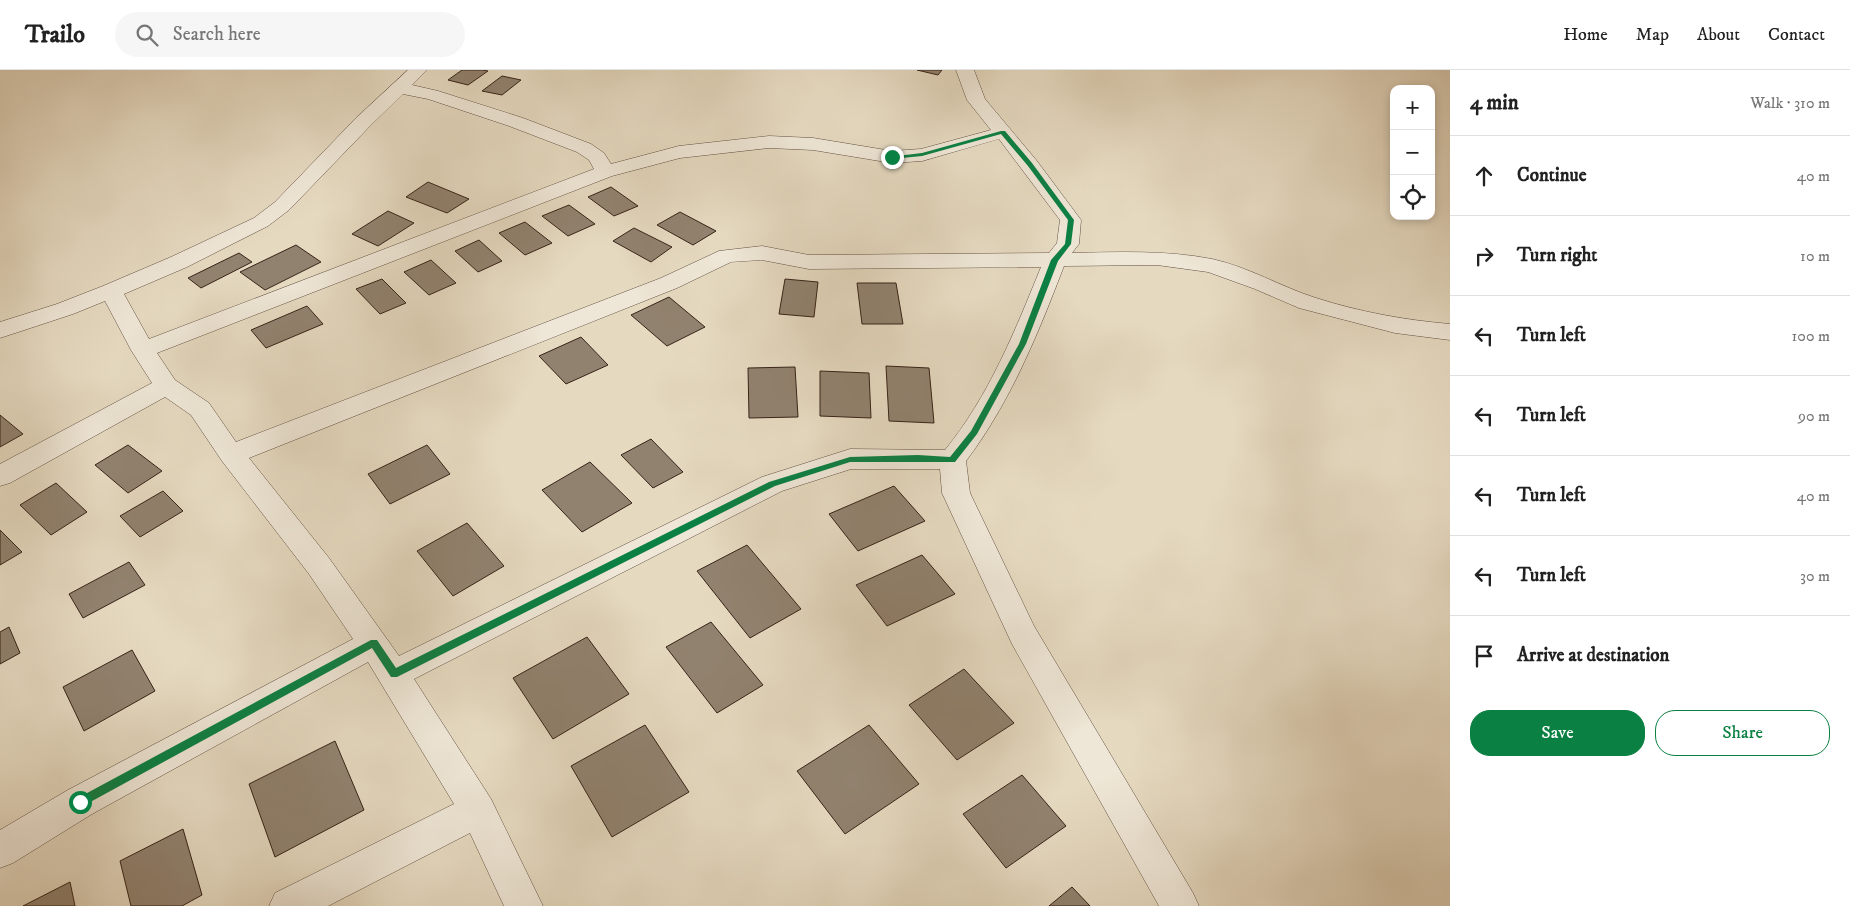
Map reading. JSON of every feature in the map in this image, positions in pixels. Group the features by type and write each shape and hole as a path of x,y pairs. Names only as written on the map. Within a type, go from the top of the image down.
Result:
{"street":[{"path":"0,330 65,309 112,291 179,262 261,222 282,206 362,122 418,70"},
{"path":"965,70 976,100 1030,164 1071,220 1068,244 1055,260 1022,344 974,432 952,460 956,493 1022,635 1180,906"},
{"path":"399,88 432,95 516,122 584,148 597,157 605,172"},
{"path":"143,350 605,172 679,152 769,142 813,144 892,157 922,155 1003,132"},
{"path":"231,454 669,283 727,256 762,253 809,262 1157,258 1212,266 1263,284 1307,303 1395,326 1450,332"},
{"path":"112,291 143,350 166,386 200,409 231,454 319,566 374,643 478,811 524,906"},
{"path":"0,476 166,386"},
{"path":"394,674 772,484 850,459 918,458 952,460"},
{"path":"0,850 80,802 374,643"},
{"path":"288,906 478,811"}],"building":[{"path":"462,70 488,71 468,85 448,80"},
{"path":"917,70 942,70 938,75"},
{"path":"502,76 521,80 502,95 482,91"},
{"path":"428,182 469,199 447,213 406,197"},
{"path":"611,187 638,206 614,216 588,197"},
{"path":"569,205 595,224 568,236 542,216"},
{"path":"388,211 414,223 378,246 352,234"},
{"path":"680,212 716,231 693,245 657,225"},
{"path":"525,222 552,243 525,255 499,233"},
{"path":"634,228 672,247 651,262 613,241"},
{"path":"479,240 502,261 478,272 455,251"},
{"path":"296,245 321,262 265,290 240,272"},
{"path":"239,253 252,262 201,288 188,278"},
{"path":"431,260 456,283 429,295 404,272"},
{"path":"382,279 406,303 380,314 356,289"},
{"path":"785,279 818,282 814,317 779,314"},
{"path":"857,283 896,283 903,324 862,324"},
{"path":"669,297 705,327 667,346 631,315"},
{"path":"307,306 323,324 266,348 251,330"},
{"path":"581,337 608,365 566,384 539,356"},
{"path":"886,366 929,368 934,423 889,421"},
{"path":"795,367 798,417 749,418 748,368"},
{"path":"820,371 869,373 871,418 820,416"},
{"path":"0,415 23,434 0,447"},
{"path":"651,439 683,472 653,488 621,455"},
{"path":"128,445 162,471 128,493 95,465"},
{"path":"427,445 450,474 390,504 368,474"},
{"path":"590,462 632,503 582,532 542,490"},
{"path":"56,483 87,512 51,535 20,505"},
{"path":"894,486 925,521 858,551 829,514"},
{"path":"163,491 183,511 140,537 120,516"},
{"path":"467,523 504,566 453,596 417,551"},
{"path":"0,530 22,552 0,565"},
{"path":"747,545 801,609 750,638 697,571"},
{"path":"922,555 955,594 887,626 856,585"},
{"path":"129,562 145,585 83,618 69,594"},
{"path":"711,622 763,685 717,713 666,647"},
{"path":"9,627 20,653 0,664 0,632"},
{"path":"587,637 629,694 553,739 513,678"},
{"path":"132,650 155,691 84,731 63,687"},
{"path":"964,669 1014,723 957,760 909,705"},
{"path":"645,725 689,792 612,837 571,766"},
{"path":"869,725 919,784 845,834 797,771"},
{"path":"335,741 364,810 275,857 249,784"},
{"path":"1022,775 1066,826 1006,868 963,814"},
{"path":"183,829 202,895 182,906 131,906 120,861"},
{"path":"70,882 75,906 23,906"},
{"path":"1072,887 1090,906 1049,906"}],"route":[{"path":"80,802 374,643 394,674 772,484 850,459 918,458 952,460 974,432 1022,344 1055,260 1068,244 1071,220 1030,164 1003,132 922,155 892,157"}]}
